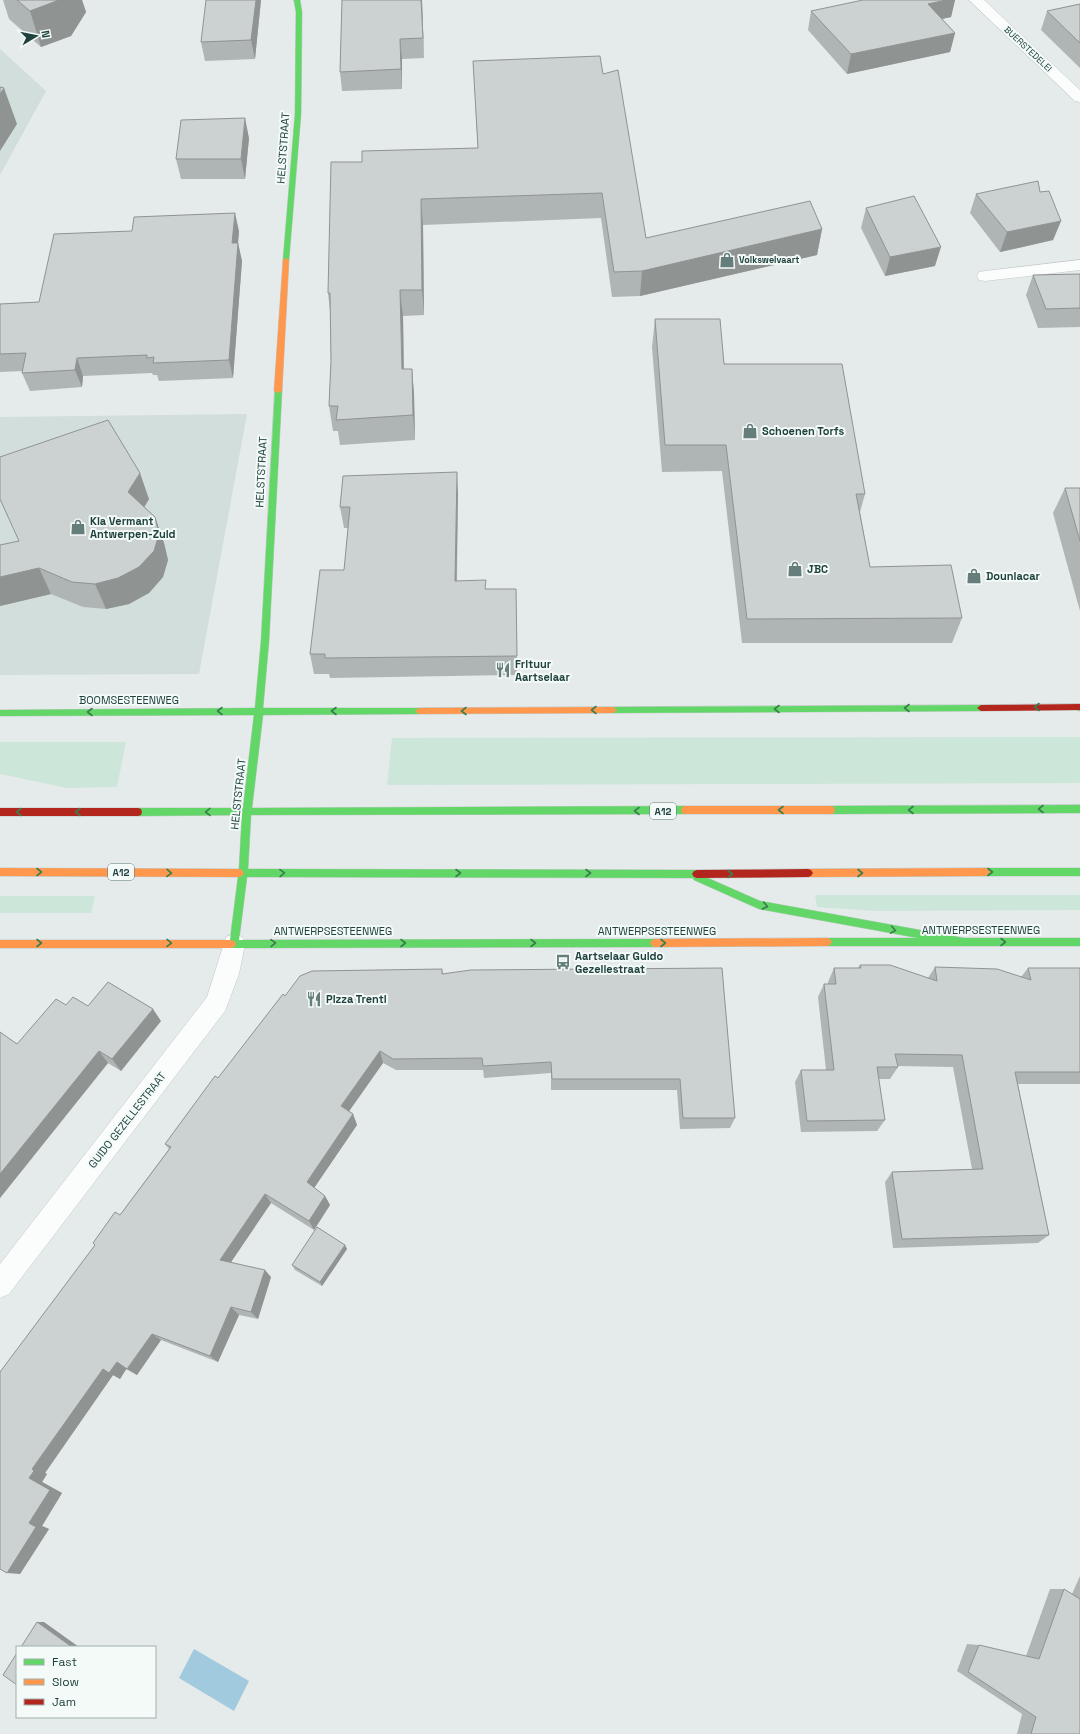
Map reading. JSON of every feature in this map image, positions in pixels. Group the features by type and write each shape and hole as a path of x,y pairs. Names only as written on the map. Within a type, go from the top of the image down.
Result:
{"main road":[{"name":"HELSTSTRAAT","path":"234,944 265,641 281,329 298,114 298,0"},
{"path":"259,711 1079,707"},
{"name":"BOOMSESTEENWEG","path":"0,713 259,711"},
{"name":"A12","path":"0,812 1080,809"},
{"name":"A12","path":"0,872 242,874 357,872 691,874 1080,872"},
{"path":"691,874 759,905 964,942"},
{"path":"0,944 112,942 234,944"},
{"name":"ANTWERPSESTEENWEG","path":"234,944 1080,942"}],"street":[{"name":"BUERSTEDELEI","path":"976,0 1080,98"},
{"path":"985,276 1080,265"},
{"name":"GUIDO GEZELLESTRAAT","path":"0,1285 217,1004 227,974 234,944"}],"shaded area":[{"path":"0,49 46,91 0,175"},
{"path":"247,414 199,674 0,675 0,417"}],"green space":[{"path":"1080,737 1080,783 387,785 392,738"},
{"path":"0,742 126,742 117,787 67,788 0,774"},
{"path":"815,895 1080,895 1080,910 874,911 817,907"},
{"path":"0,896 95,896 91,913 0,913"}],"water":[{"path":"194,1649 249,1681 234,1711 179,1678"}],"building":[{"path":"17,0 59,0 30,11"},
{"path":"206,0 256,0 251,40 201,42"},
{"path":"342,0 421,0 423,38 400,39 401,69 340,72"},
{"path":"863,0 946,0 928,4 955,33 851,54 811,11"},
{"path":"1080,4 1080,43 1047,11"},
{"path":"600,56 603,74 618,70 646,238 810,201 822,229 642,271 614,272 602,193 421,199 422,290 400,290 402,369 412,369 413,415 336,420 338,406 329,406 331,361 330,293 328,293 331,162 362,162 362,151 478,148 473,61"},
{"path":"0,87 4,88 0,94"},
{"path":"245,118 241,159 176,159 181,120"},
{"path":"1038,181 1040,192 1049,191 1061,221 1007,232 976,194"},
{"path":"914,196 941,247 890,257 866,208"},
{"path":"235,213 232,243 238,243 229,360 153,363 154,357 147,358 147,355 77,358 75,370 22,373 26,353 0,354 0,304 39,302 54,234 132,231 134,217"},
{"path":"1080,274 1080,308 1046,309 1033,275"},
{"path":"655,319 720,319 724,364 842,364 865,494 856,494 870,567 951,565 962,618 747,619 726,445 665,445"},
{"name":"Kia Vermant Antwerpen-Zuid","path":"108,420 140,473 128,492 155,517 159,534 154,551 139,567 118,578 95,584 72,582 39,568 0,577 0,545 19,541 0,499 0,457"},
{"path":"457,472 455,581 486,580 485,589 516,589 517,656 325,658 325,654 310,654 320,570 344,570 350,507 340,507 343,476"},
{"path":"1065,488 1080,488 1080,541"},
{"path":"860,965 890,965 937,981 935,967 997,969 1031,980 1028,968 1080,968 1080,1072 1015,1072 1049,1235 902,1239 892,1172 983,1169 962,1055 895,1054 898,1067 877,1067 885,1120 807,1121 801,1070 834,1070 824,984 836,984 834,968 861,968"},
{"path":"722,968 735,1118 683,1118 680,1079 552,1079 551,1062 483,1066 482,1058 393,1059 380,1051 341,1106 353,1114 307,1182 325,1196 309,1221 265,1194 220,1260 265,1270 251,1312 231,1307 210,1356 152,1334 127,1369 117,1362 109,1373 103,1369 32,1469 34,1471 29,1478 50,1490 29,1523 36,1527 7,1573 0,1569 0,1372 95,1245 93,1243 115,1212 120,1215 171,1147 165,1144 215,1076 218,1078 283,994 285,996 300,976 312,971 442,969 442,974 471,970"},
{"path":"108,982 153,1009 112,1059 99,1051 0,1174 0,1032 17,1044 56,999 66,1005 73,997 88,1006"},
{"path":"317,1227 345,1245 320,1282 292,1265"},
{"path":"1064,1589 1080,1599 1080,1734 1031,1734 1036,1717 968,1672 979,1645 1039,1659"},
{"path":"37,1622 71,1646 22,1646"},
{"path":"16,1655 16,1684 3,1675"}],"traffic: fast":[{"path":"286,260 298,114 299,12 297,0"},
{"path":"234,944 243,874 247,811 259,711 265,641 278,391"},
{"path":"1076,707 1080,708"},
{"path":"613,710 981,708"},
{"path":"0,713 419,711"},
{"path":"831,810 1080,809"},
{"path":"138,812 685,810"},
{"path":"985,872 1080,872"},
{"path":"239,873 697,874"},
{"path":"697,877 759,905 964,942"},
{"path":"827,942 1080,942"},
{"path":"231,944 655,943"}],"traffic: slow":[{"path":"278,391 286,260"},
{"path":"419,711 613,710"},
{"path":"685,810 831,810"},
{"path":"0,872 239,873"},
{"path":"808,873 985,872"},
{"path":"655,943 827,942"},
{"path":"0,944 231,944"}],"traffic: jam":[{"path":"981,708 1080,707"},
{"path":"0,812 138,812"},
{"path":"697,874 808,873"}],"place":[{"name":"Volkswelvaart","path":"727,260"},
{"name":"Schoenen Torfs","path":"750,431"},
{"name":"Kia Vermant Antwerpen-Zuid","path":"78,527"},
{"name":"JBC","path":"795,569"},
{"name":"Douniacar","path":"974,576"},
{"name":"Frituur Aartselaar","path":"503,670"},
{"name":"Aartselaar Guido Gezellestraat","path":"563,962"},
{"name":"Pizza Trenti","path":"314,999"}]}
